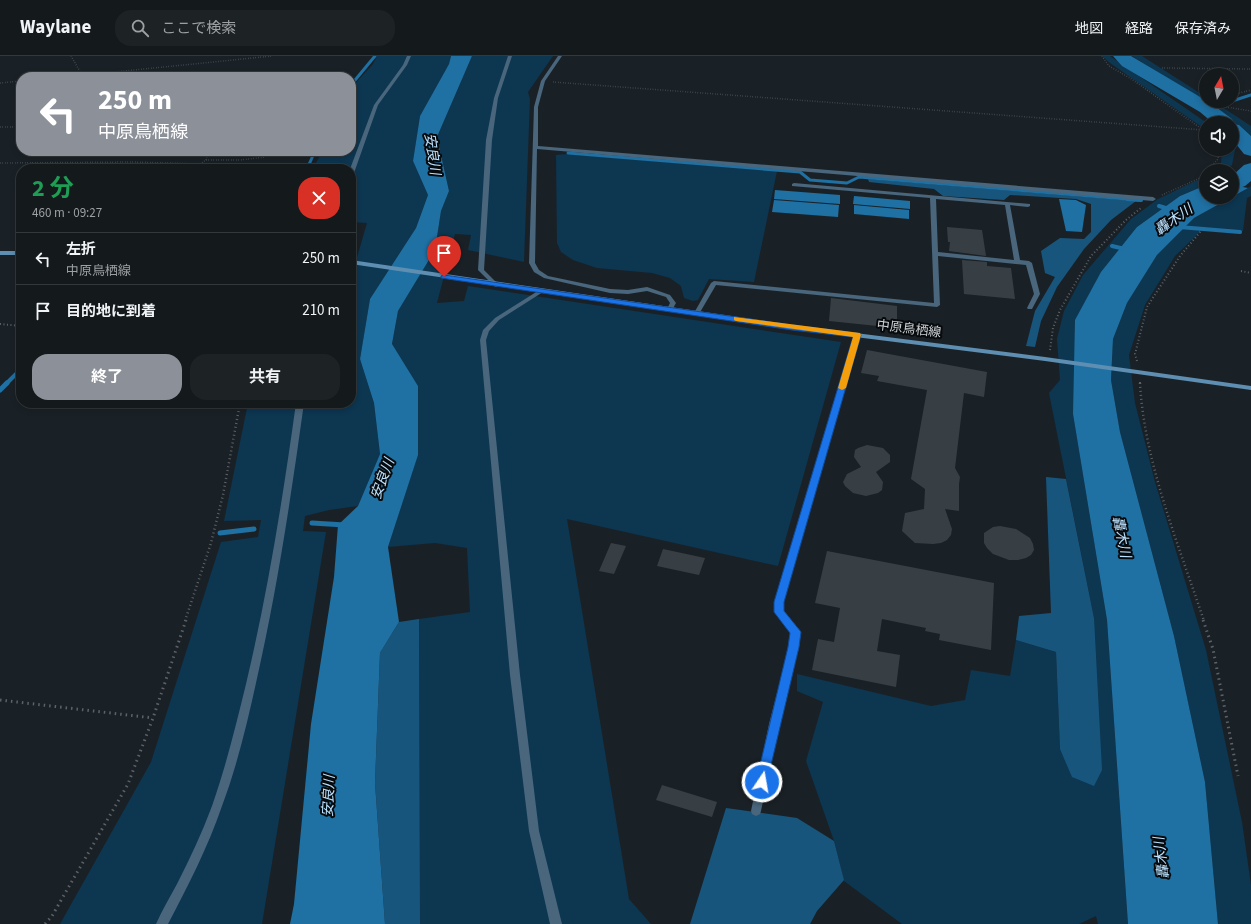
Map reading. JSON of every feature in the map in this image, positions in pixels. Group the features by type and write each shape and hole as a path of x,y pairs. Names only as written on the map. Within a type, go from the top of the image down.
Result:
{"main road":[{"path":"0,253 16,253"},
{"name":"中原鳥栖線","path":"356,263 475,282 792,327 1054,360 1251,388"}],"street":[{"path":"354,164 376,105 409,56"},
{"path":"496,285 481,270 490,140 496,98 510,56"},
{"path":"560,56 543,81 536,107 534,147 534,254 532,263 536,271 546,277 610,291 628,292 647,289 668,296 673,303 670,309"},
{"path":"534,147 1153,199"},
{"path":"794,185 1028,205"},
{"path":"697,313 714,283 937,305 933,197"},
{"path":"1007,203 1017,262"},
{"path":"935,254 1029,263 1037,294 1030,308"},
{"path":"541,291 497,319 486,330 483,340 515,675 533,823 556,924"},
{"path":"756,811 774,724 794,647 796,632 779,612 779,602 857,335"},
{"path":"162,924 182,887 201,846 217,806 234,752 261,642 283,524 299,408"}],"path":[{"path":"71,56 80,72"},
{"path":"112,72 272,56"},
{"path":"1102,56 1110,66 1130,78 1199,126"},
{"path":"1162,68 1251,69"},
{"path":"0,83 16,81"},
{"path":"543,81 1199,130"},
{"path":"1239,93 1251,90"},
{"path":"1232,108 1251,111"},
{"path":"0,126 16,127"},
{"path":"206,160 207,156"},
{"path":"0,163 133,162 200,164 206,160 240,160 265,157"},
{"path":"1045,359 1050,351 1054,328 1060,310 1091,256 1126,220 1153,199 1199,178"},
{"path":"1201,231 1180,256 1147,307 1135,354 1139,372 1141,403 1157,480 1213,649 1238,776"},
{"path":"1240,271 1251,272"},
{"path":"0,324 16,326"},
{"path":"45,924 52,916 128,784 153,718 212,544 223,495 239,408"},
{"path":"0,700 153,718"}],"shaded area":[{"path":"377,56 451,56 449,64 420,116 413,161 428,195 416,228 370,299 360,359 374,403 380,454 358,506 329,510 305,516 303,531 326,532 262,924 60,924 151,762 221,542 258,537 261,520 224,521 247,408 356,408 356,261 367,223 356,222 356,164 316,164 320,156 356,156 356,83 373,64"},
{"path":"472,56 553,56 528,92 530,99 524,262 468,250 471,235 455,234 437,303 464,301 468,286 841,342 778,566 567,519 629,899 651,924 420,924 419,619 470,612 467,548 435,543 388,547 418,454 418,386 392,345 398,311 435,250 441,211 449,191 437,137"},
{"path":"1102,56 1110,56 1199,117 1199,125"},
{"path":"1132,56 1142,56 1199,93 1199,99"},
{"path":"1224,108 1236,116 1224,116 1217,111"},
{"path":"1239,118 1251,126 1251,136 1239,127"},
{"path":"567,154 777,171 754,282 709,279 698,300 693,301 684,298 681,286 670,278 652,273 597,268 573,260 561,252 557,243 556,155"},
{"path":"1222,156 1234,156 1232,164 1220,164"},
{"path":"868,179 1136,201 1111,220 1084,249 1057,287 1041,321 1035,347 1026,346 1035,311 1055,277 1045,273 1041,251 1060,238 1084,239 1091,232 1091,204 1076,199 1010,195 1004,200 943,196 934,189 869,182"},
{"path":"1199,179 1199,188 1180,196 1137,227 1073,414 1107,620 1128,924 1098,924 1096,916 1079,924 902,924 844,881 834,841 806,761 823,702 797,691 797,674 931,706 965,700 971,670 1010,676 1016,640 1056,652 1060,749 1094,618 1049,393 1060,380 1057,339 1064,311 1083,275 1131,219 1158,199"},
{"path":"1251,186 1251,196 1247,198 1243,231 1204,228 1175,256 1145,305 1129,355 1135,403 1155,482 1206,650 1242,822 1251,885 1251,924 1218,924 1205,782 1174,636 1120,432 1111,380 1113,339 1127,303 1157,255 1194,218 1219,204 1239,204 1239,193"},
{"path":"1046,477 1066,479 1094,618 1102,770 1094,786 1072,777 1060,749 1056,652 1016,640 1019,616 1051,613"},
{"path":"419,619 420,924 385,924 375,783 380,653 399,622"},
{"path":"726,808 797,818 834,841 844,880 817,911 810,924 690,924"}],"water":[{"name":"安良川","path":"451,56 472,56 437,137 449,191 441,211 435,250 398,311 392,344 418,386 418,455 388,547 399,622 380,653 375,783 385,924 290,924 294,904 311,724 334,577 338,525 358,506 380,454 374,403 360,359 370,299 416,228 428,195 413,161 420,116 449,64"},
{"path":"1239,186 1248,188 1239,193"},
{"path":"1199,188 1199,204 1219,204 1194,218 1157,255 1127,303 1113,339 1111,380 1120,432 1174,636 1205,782 1218,924 1128,924 1107,620 1073,414 1075,320 1101,272 1137,227 1180,196"},
{"path":"775,190 840,195 840,204 774,199"},
{"path":"854,196 910,201 910,209 853,204"},
{"path":"1059,199 1076,200 1086,205 1082,232 1066,231"},
{"path":"774,200 839,205 838,217 772,212"},
{"path":"854,205 909,210 909,219 854,214"}],"building":[{"path":"947,227 982,230 986,256 949,251 950,242 948,242"},
{"path":"962,260 987,262 987,266 1011,268 1015,299 964,294"},
{"path":"831,298 897,306 897,328 829,321"},
{"path":"867,350 987,372 984,397 964,393 955,468 960,477 959,511 945,509 952,529 951,535 947,540 941,543 915,543 902,531 905,513 924,509 925,489 911,479 927,390 877,381 879,376 861,373"},
{"path":"867,445 883,448 890,455 890,462 876,472 883,482 882,490 878,493 866,496 853,493 845,486 843,482 847,474 861,467 854,457 855,450"},
{"path":"1000,526 1016,529 1030,538 1034,550 1031,555 1018,560 1009,560 993,554 984,543 984,533 993,527"},
{"path":"611,543 626,546 614,574 599,571"},
{"path":"663,549 705,558 699,575 657,566"},
{"path":"827,551 994,583 991,650 939,640 940,634 925,631 926,628 882,619 877,651 900,655 896,687 812,670 818,639 834,642 840,608 815,603"},
{"path":"662,785 717,802 712,817 656,800"}],"waterway":[{"path":"356,79 375,56"},
{"name":"轟木川","path":"1121,56 1128,62 1206,108 1216,116"},
{"path":"1239,99 1251,95"},
{"name":"轟木川","path":"1239,135 1251,150"},
{"path":"568,153 800,172 810,180 847,183 859,177 1139,200"},
{"path":"309,164 313,156"},
{"name":"轟木川","path":"1239,181 1251,169"},
{"path":"1127,199 1141,200"},
{"path":"1159,206 1169,209"},
{"path":"1179,227 1240,232"},
{"path":"1112,246 1125,249"},
{"path":"0,390 16,374"},
{"path":"312,523 345,525"},
{"path":"220,533 254,529"}],"slow traffic":[{"path":"736,319 857,335 842,388"}],"route":[{"path":"444,277 857,335 779,602 779,612 796,632 794,647 774,724 762,782"}]}
